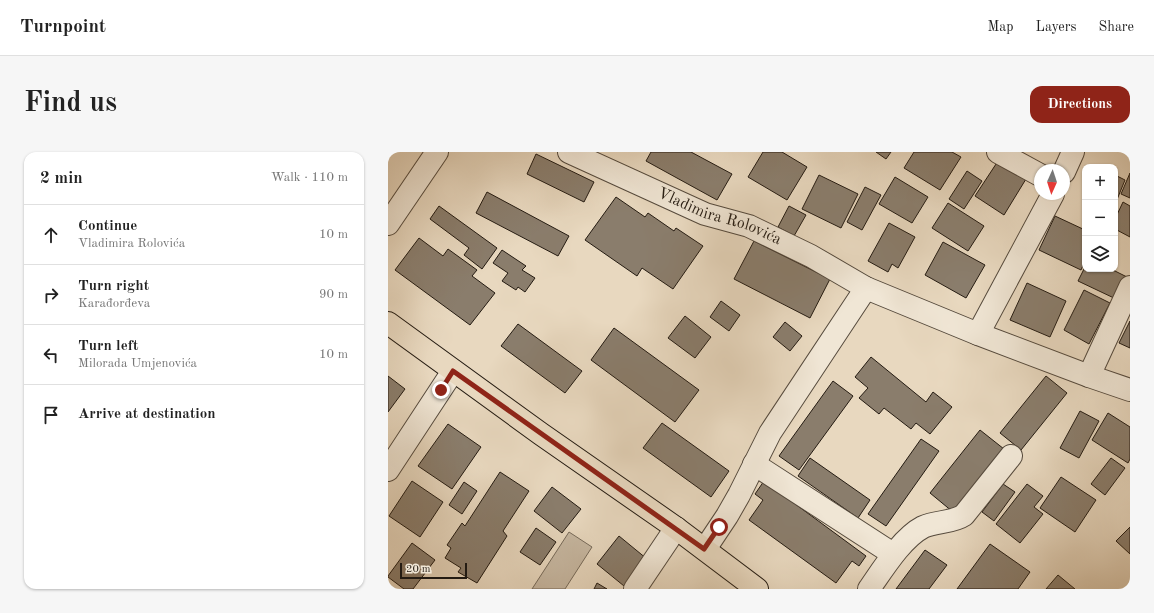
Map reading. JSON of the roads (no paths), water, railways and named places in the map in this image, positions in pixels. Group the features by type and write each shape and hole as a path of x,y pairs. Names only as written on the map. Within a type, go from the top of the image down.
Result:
{"main road":[{"path":"388,323 541,434 676,528 757,589"}],"street":[{"path":"388,224 436,152"},
{"name":"Vladimira Rolovića","path":"570,152 705,214 749,226 812,256 866,288 978,334 1130,390"},
{"path":"998,152 1034,172"},
{"path":"1068,164 1073,152"},
{"path":"978,334 1050,200"},
{"path":"1089,376 1130,287"},
{"path":"704,549 735,502 770,433 866,288"},
{"path":"388,470 453,371"},
{"path":"869,589 893,554 914,532 925,526 958,519 964,515 1011,456"},
{"path":"754,464 893,554"},
{"path":"635,589 676,528"}]}
